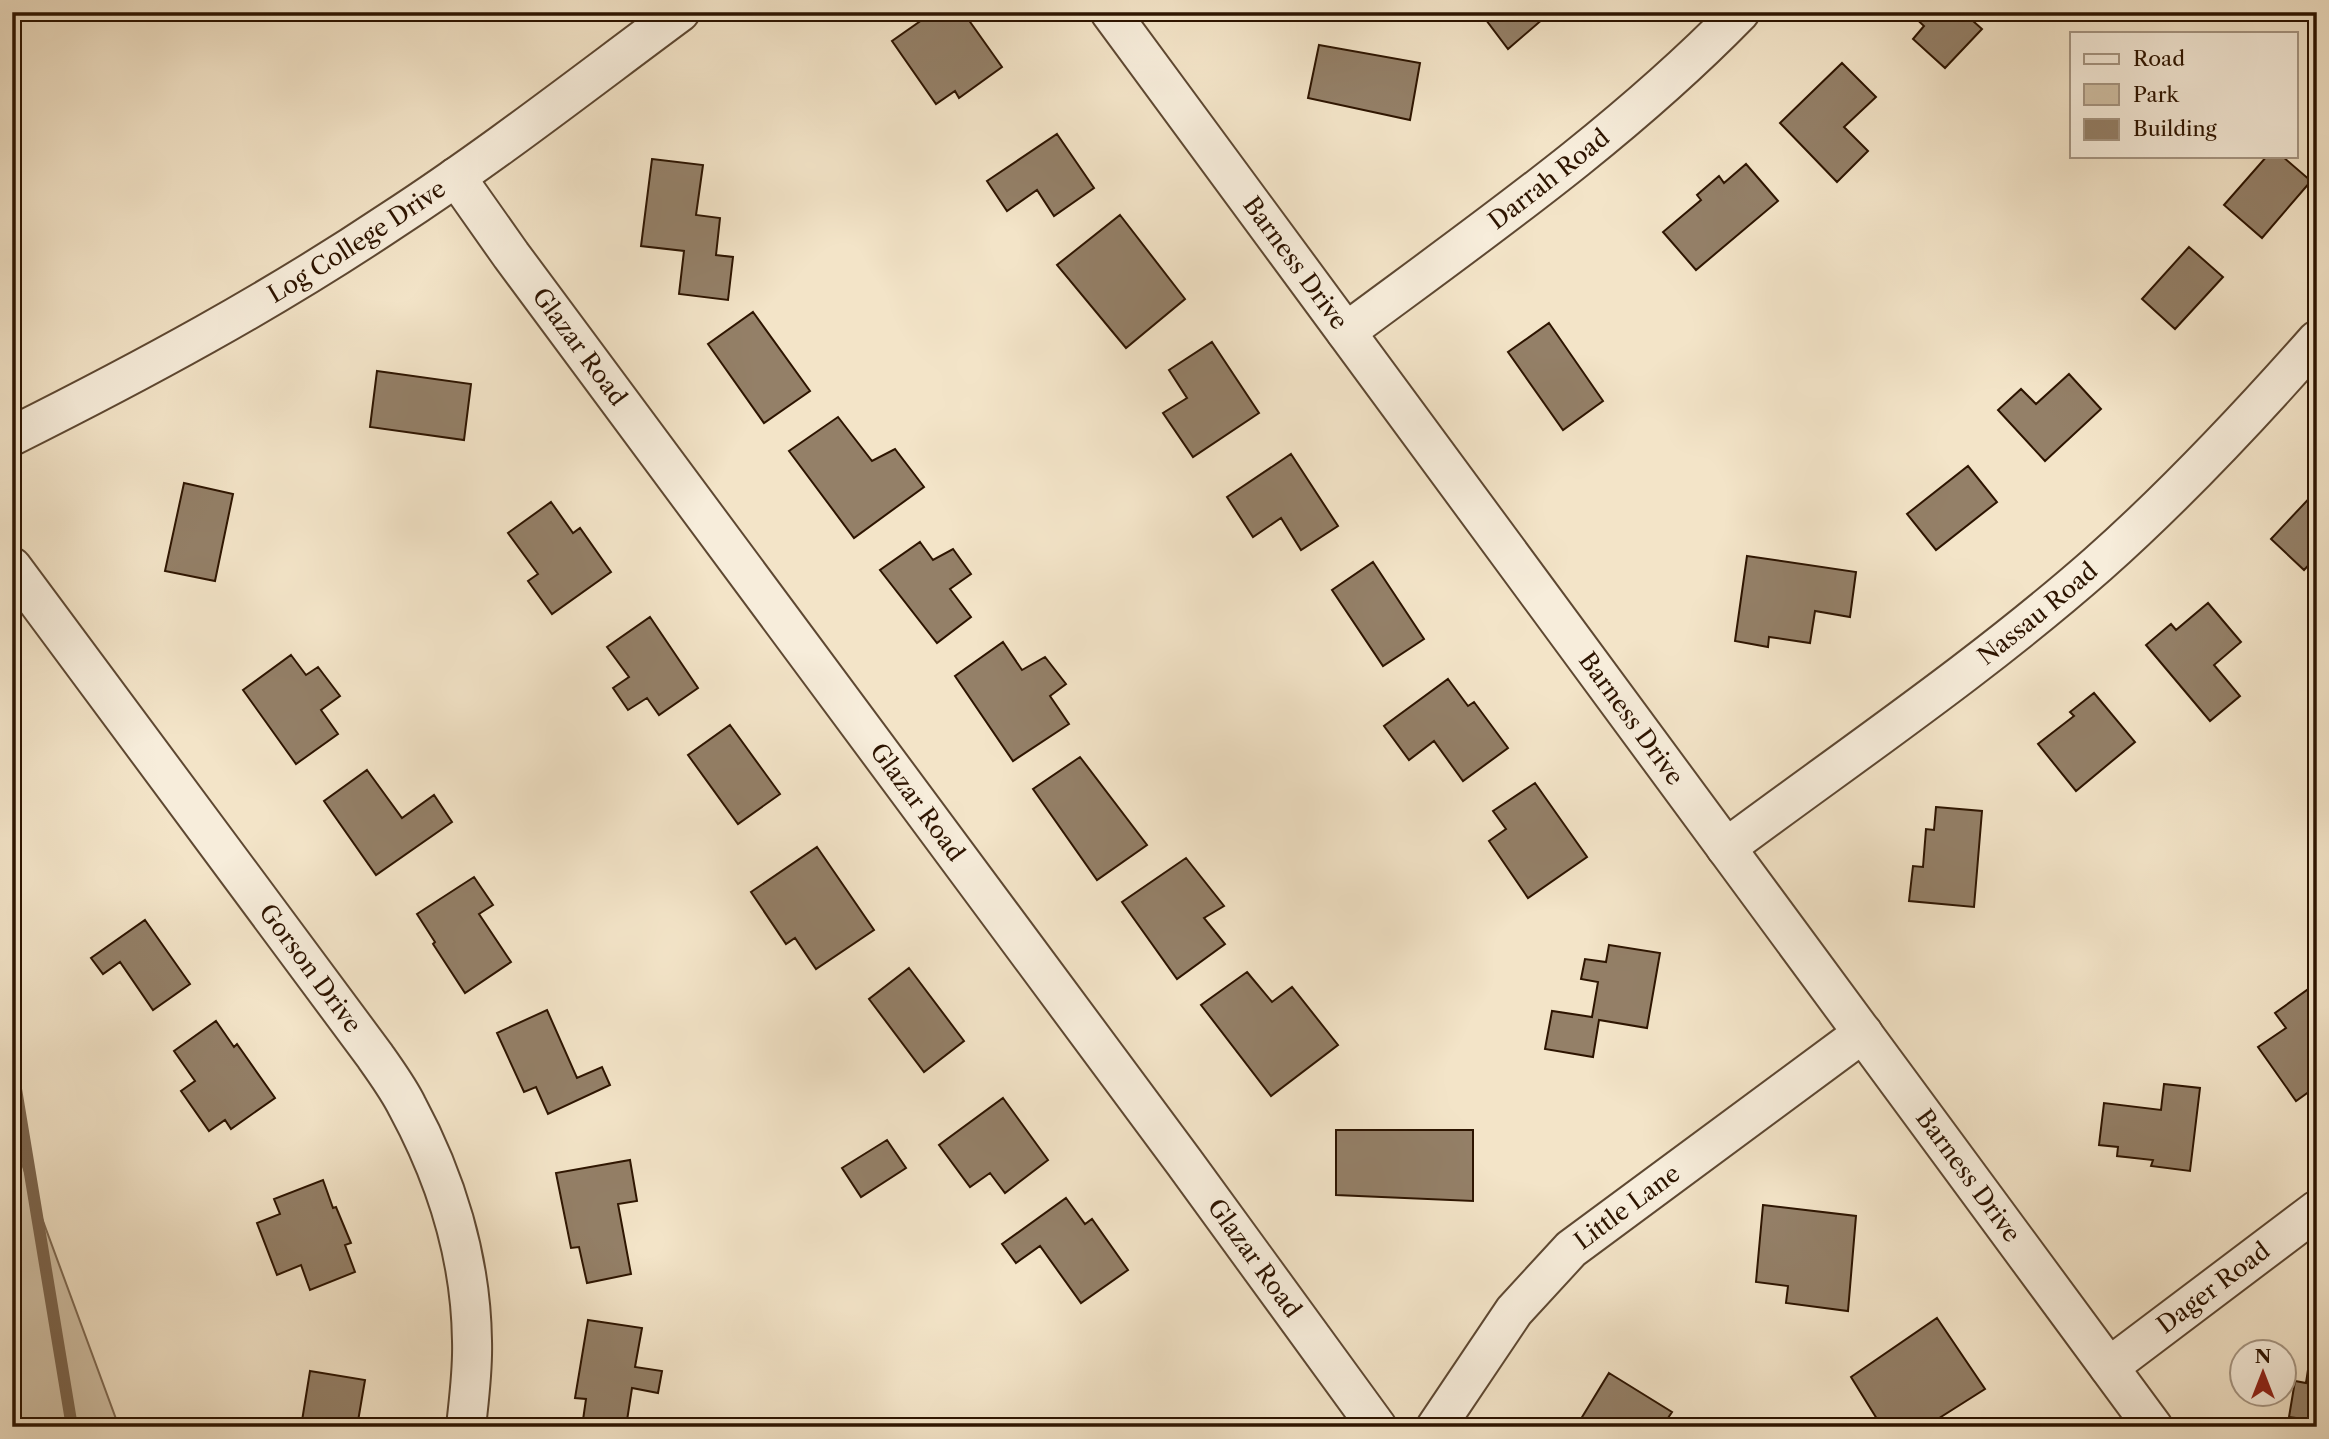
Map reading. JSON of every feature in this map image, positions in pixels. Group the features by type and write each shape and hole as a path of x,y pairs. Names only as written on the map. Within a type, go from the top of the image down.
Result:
{"street":[{"name":"Log College Drive","path":"12,436 231,322 391,222 680,12"},
{"name":"Barness Drive","path":"1110,12 2153,1427"},
{"name":"Darrah Road","path":"1346,332 1573,163 1650,97 1740,12"},
{"name":"Glazar Road","path":"456,177 519,266 1185,1162 1377,1427"},
{"name":"Nassau Road","path":"1726,848 2008,639 2098,564 2183,484 2317,340"},
{"name":"Gorson Drive","path":"12,567 375,1056 406,1104 436,1167 458,1232 465,1266 472,1338 472,1373 466,1427"},
{"name":"Little Lane","path":"1436,1427 1514,1311 1571,1249 1863,1033"},
{"name":"Dager Road","path":"2109,1367 2317,1210"}],"green space":[{"path":"12,1137 119,1427 12,1427"}],"building":[{"path":"927,12 963,12 1002,67 959,98 955,91 936,104 892,41 929,15"},
{"path":"1480,12 1551,12 1508,49"},
{"path":"1909,12 1963,12 1982,29 1945,68 1913,39 1924,26"},
{"path":"1319,45 1420,63 1410,120 1308,98"},
{"path":"1842,63 1876,97 1844,127 1868,151 1837,182 1780,123"},
{"path":"1057,134 1094,188 1054,216 1037,190 1007,211 987,181"},
{"path":"2265,158 2284,158 2311,181 2262,238 2224,205"},
{"path":"652,159 703,165 696,215 720,218 716,255 733,257 728,300 679,294 684,251 641,246"},
{"path":"1746,164 1778,201 1696,270 1663,232 1701,200 1697,195 1719,176 1724,183"},
{"path":"1120,215 1185,299 1126,348 1057,265"},
{"path":"2189,247 2223,277 2175,329 2142,299"},
{"path":"753,312 810,391 764,423 708,344"},
{"path":"1549,323 1603,401 1563,430 1508,352"},
{"path":"1212,342 1259,413 1193,457 1163,413 1187,398 1169,370"},
{"path":"377,371 471,384 464,440 370,427"},
{"path":"2069,374 2101,409 2045,461 1998,410 2021,389 2036,404"},
{"path":"838,417 872,461 895,449 924,487 854,538 789,451"},
{"path":"1291,454 1338,526 1301,550 1281,518 1253,537 1227,497"},
{"path":"1968,466 1997,502 1936,550 1907,514"},
{"path":"184,483 233,494 215,581 165,571"},
{"path":"2317,490 2317,556 2304,570 2271,539"},
{"path":"551,502 573,533 580,528 611,572 552,614 528,581 538,574 508,533"},
{"path":"920,542 933,560 953,549 971,574 950,589 971,617 937,643 880,570"},
{"path":"1747,556 1856,572 1850,617 1815,611 1810,643 1769,637 1768,647 1735,641"},
{"path":"1373,562 1424,639 1383,666 1332,590"},
{"path":"2208,603 2241,642 2214,665 2240,696 2210,721 2146,645 2171,624 2176,630"},
{"path":"650,617 698,688 659,715 647,698 628,710 613,688 629,677 607,647"},
{"path":"1003,642 1022,670 1045,657 1066,684 1050,696 1069,724 1013,761 955,676"},
{"path":"291,655 306,675 318,667 340,696 321,710 338,734 296,764 243,690"},
{"path":"1448,679 1468,706 1474,702 1508,748 1463,781 1434,741 1409,760 1384,726"},
{"path":"2094,693 2135,742 2076,791 2038,744 2074,716 2070,712"},
{"path":"730,725 780,794 738,824 688,755"},
{"path":"1080,757 1147,845 1097,880 1033,789"},
{"path":"367,770 402,818 434,795 452,822 376,875 324,801"},
{"path":"1535,783 1587,857 1528,898 1489,841 1506,829 1493,811"},
{"path":"1936,807 1982,811 1974,907 1909,901 1913,866 1923,867 1926,829 1934,830"},
{"path":"817,847 874,930 816,969 795,938 786,944 751,892"},
{"path":"1186,858 1224,906 1204,918 1225,944 1177,979 1122,902"},
{"path":"474,877 493,905 479,914 511,962 465,993 417,914"},
{"path":"145,920 190,984 153,1010 120,962 103,974 91,958"},
{"path":"1609,945 1660,953 1647,1028 1599,1020 1593,1057 1545,1049 1552,1011 1592,1017 1598,982 1581,979 1585,959 1606,962"},
{"path":"909,968 964,1041 924,1072 869,999"},
{"path":"1247,972 1272,1002 1292,987 1338,1045 1271,1096 1201,1005"},
{"path":"2314,985 2317,989 2317,1086 2296,1101 2258,1047 2286,1028 2275,1013"},
{"path":"547,1010 577,1078 602,1067 610,1085 548,1114 536,1087 524,1092 497,1033"},
{"path":"216,1021 234,1047 237,1044 275,1098 231,1129 225,1120 209,1131 181,1091 195,1081 174,1051"},
{"path":"2164,1084 2200,1088 2190,1171 2151,1166 2153,1160 2117,1156 2118,1147 2099,1145 2104,1103 2161,1110"},
{"path":"1003,1098 1048,1160 1005,1193 990,1173 970,1187 939,1145"},
{"path":"1336,1130 1473,1130 1473,1201 1336,1195"},
{"path":"887,1140 906,1168 861,1197 842,1168"},
{"path":"630,1160 637,1201 618,1204 631,1274 587,1283 579,1247 571,1248 556,1173"},
{"path":"323,1180 333,1208 336,1207 351,1243 345,1245 355,1272 310,1290 301,1265 277,1275 257,1223 280,1214 274,1199"},
{"path":"1066,1198 1085,1224 1092,1219 1128,1270 1081,1303 1040,1246 1016,1263 1002,1244"},
{"path":"1763,1205 1856,1216 1848,1311 1786,1303 1788,1286 1756,1282"},
{"path":"1937,1318 1985,1389 1925,1427 1882,1427 1851,1377"},
{"path":"588,1320 642,1328 635,1367 662,1371 658,1393 632,1388 626,1427 582,1427 586,1399 575,1398"},
{"path":"2317,1324 2317,1421 2289,1417 2290,1408 2298,1408 2298,1382 2306,1383"},
{"path":"310,1371 365,1380 357,1427 301,1427"},
{"path":"1609,1373 1672,1412 1662,1427 1576,1427"},
{"path":"1187,1420 1215,1427 1185,1427"}],"waterway":[{"path":"12,1065 72,1427"}]}
